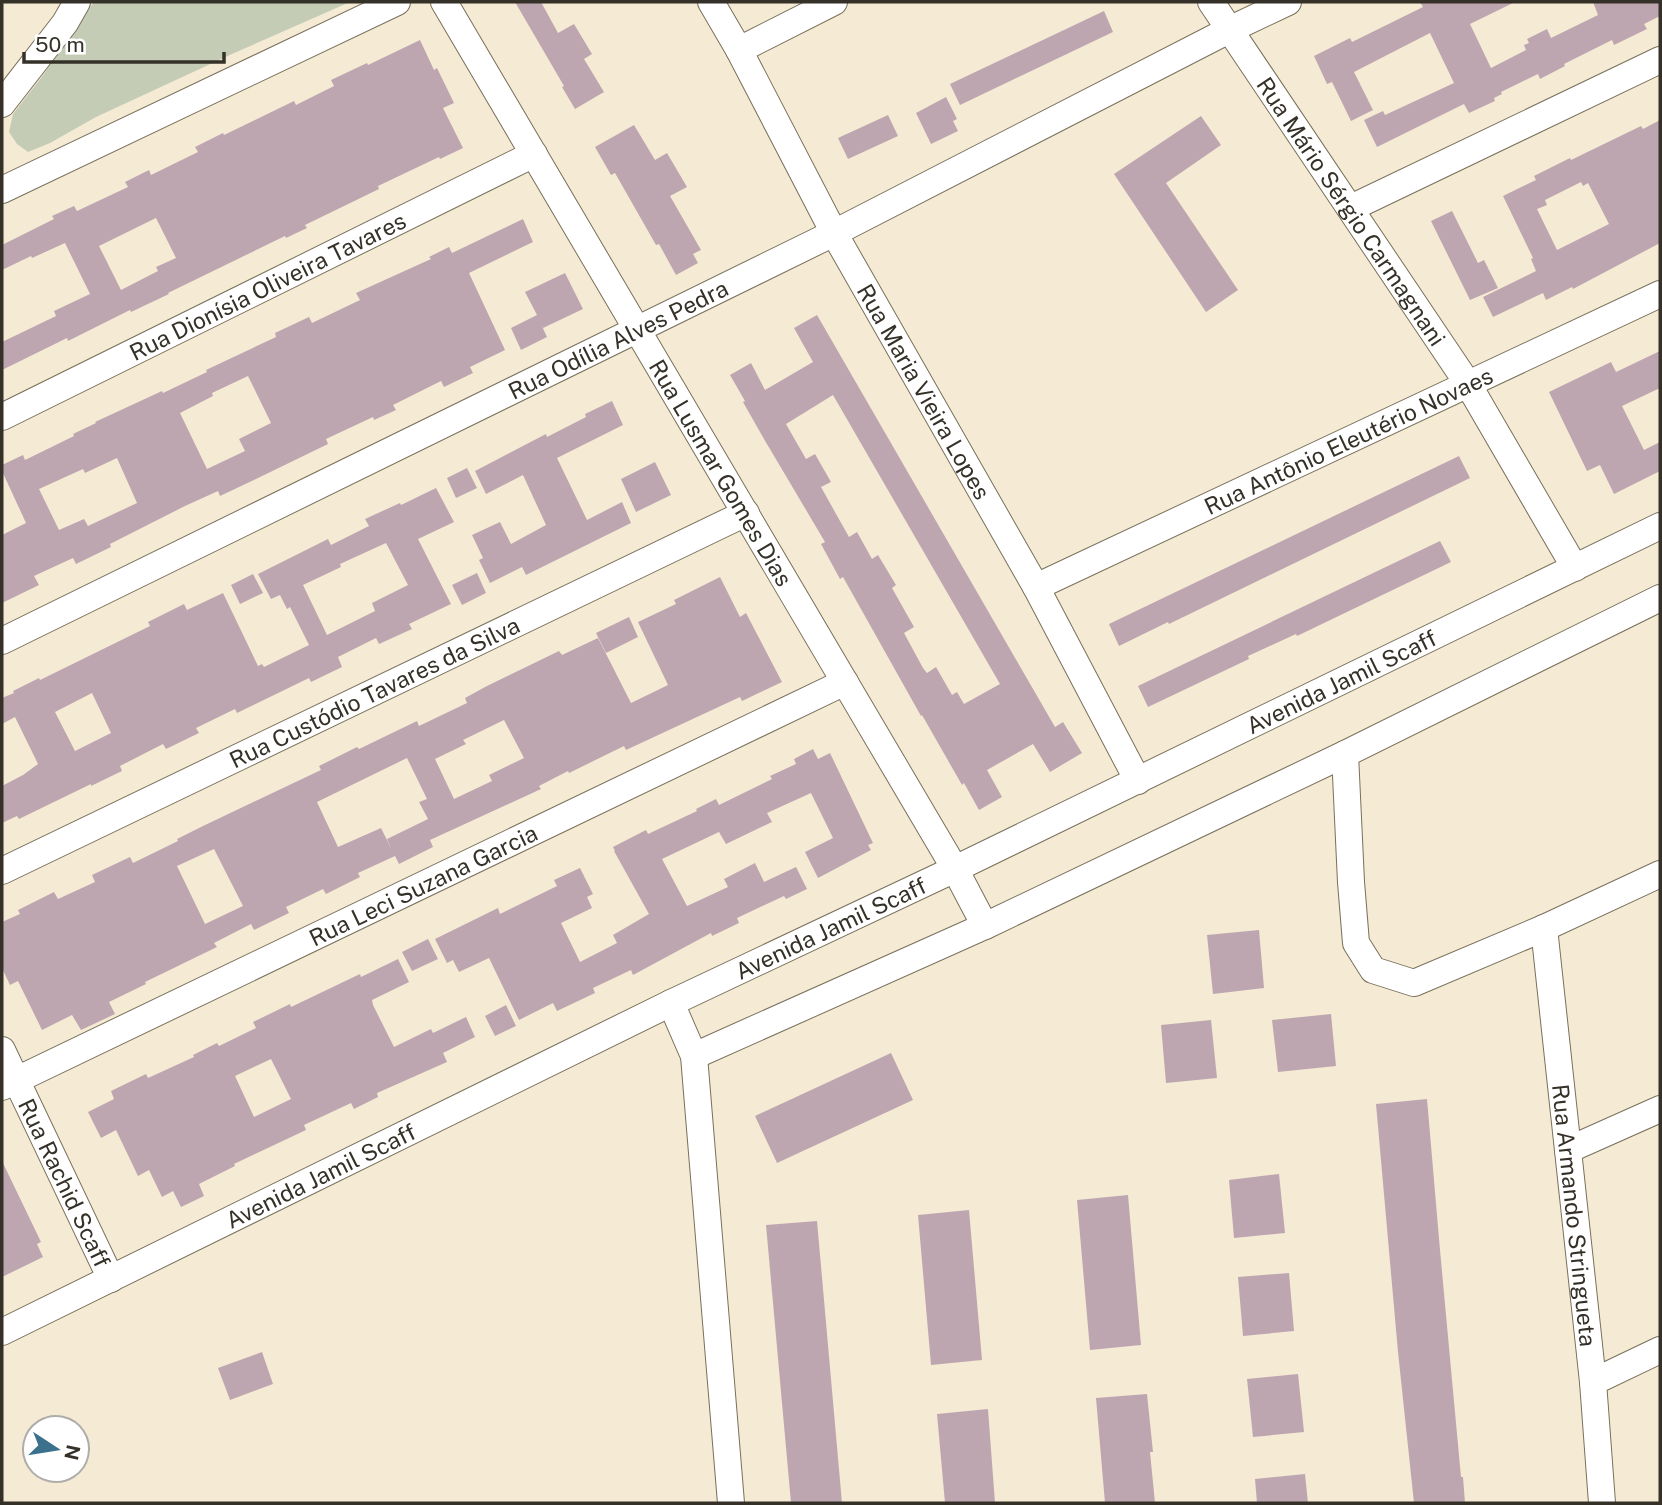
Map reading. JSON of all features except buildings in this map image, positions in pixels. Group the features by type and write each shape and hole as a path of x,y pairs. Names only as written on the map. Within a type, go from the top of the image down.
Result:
{"street":[{"path":"2,104 65,23 77,2"},
{"path":"2,190 397,2"},
{"name":"Rua Lusmar Gomes Dias","path":"444,2 955,869 985,926"},
{"name":"Rua Maria Vieira Lopes","path":"711,2 739,50 834,233 1036,587 1138,781"},
{"path":"739,50 834,2"},
{"name":"Rua Mário Sérgio Carmagnani","path":"1211,2 1468,384 1575,568"},
{"name":"Rua Odília Alves Pedra","path":"2,641 834,233 1288,2"},
{"path":"1351,208 1660,60"},
{"name":"Rua Dionísia Oliveira Tavares","path":"2,416 534,154"},
{"name":"Rua Antônio Eleutério Novaes","path":"1036,587 1660,294"},
{"name":"Rua Custódio Tavares da Silva","path":"2,871 746,513"},
{"name":"Avenida Jamil Scaff","path":"2,1332 671,1003 1138,781 1660,526"},
{"path":"694,1056 985,926 1345,754 1660,598"},
{"name":"Rua Leci Suzana Garcia","path":"9,1084 845,682"},
{"path":"1345,754 1356,943 1373,970 1414,983 1544,928 1660,874"},
{"name":"Rua Armando Stringueta","path":"1544,928 1593,1382 1602,1503"},
{"path":"671,1003 694,1056 731,1503"},
{"name":"Rua Rachid Scaff","path":"2,1050 9,1084 111,1279"},
{"path":"1568,1150 1660,1108"},
{"path":"1593,1382 1660,1350"}],"green space":[{"path":"94,2 350,2 96,117 28,152 17,144 9,132 13,114"}]}
